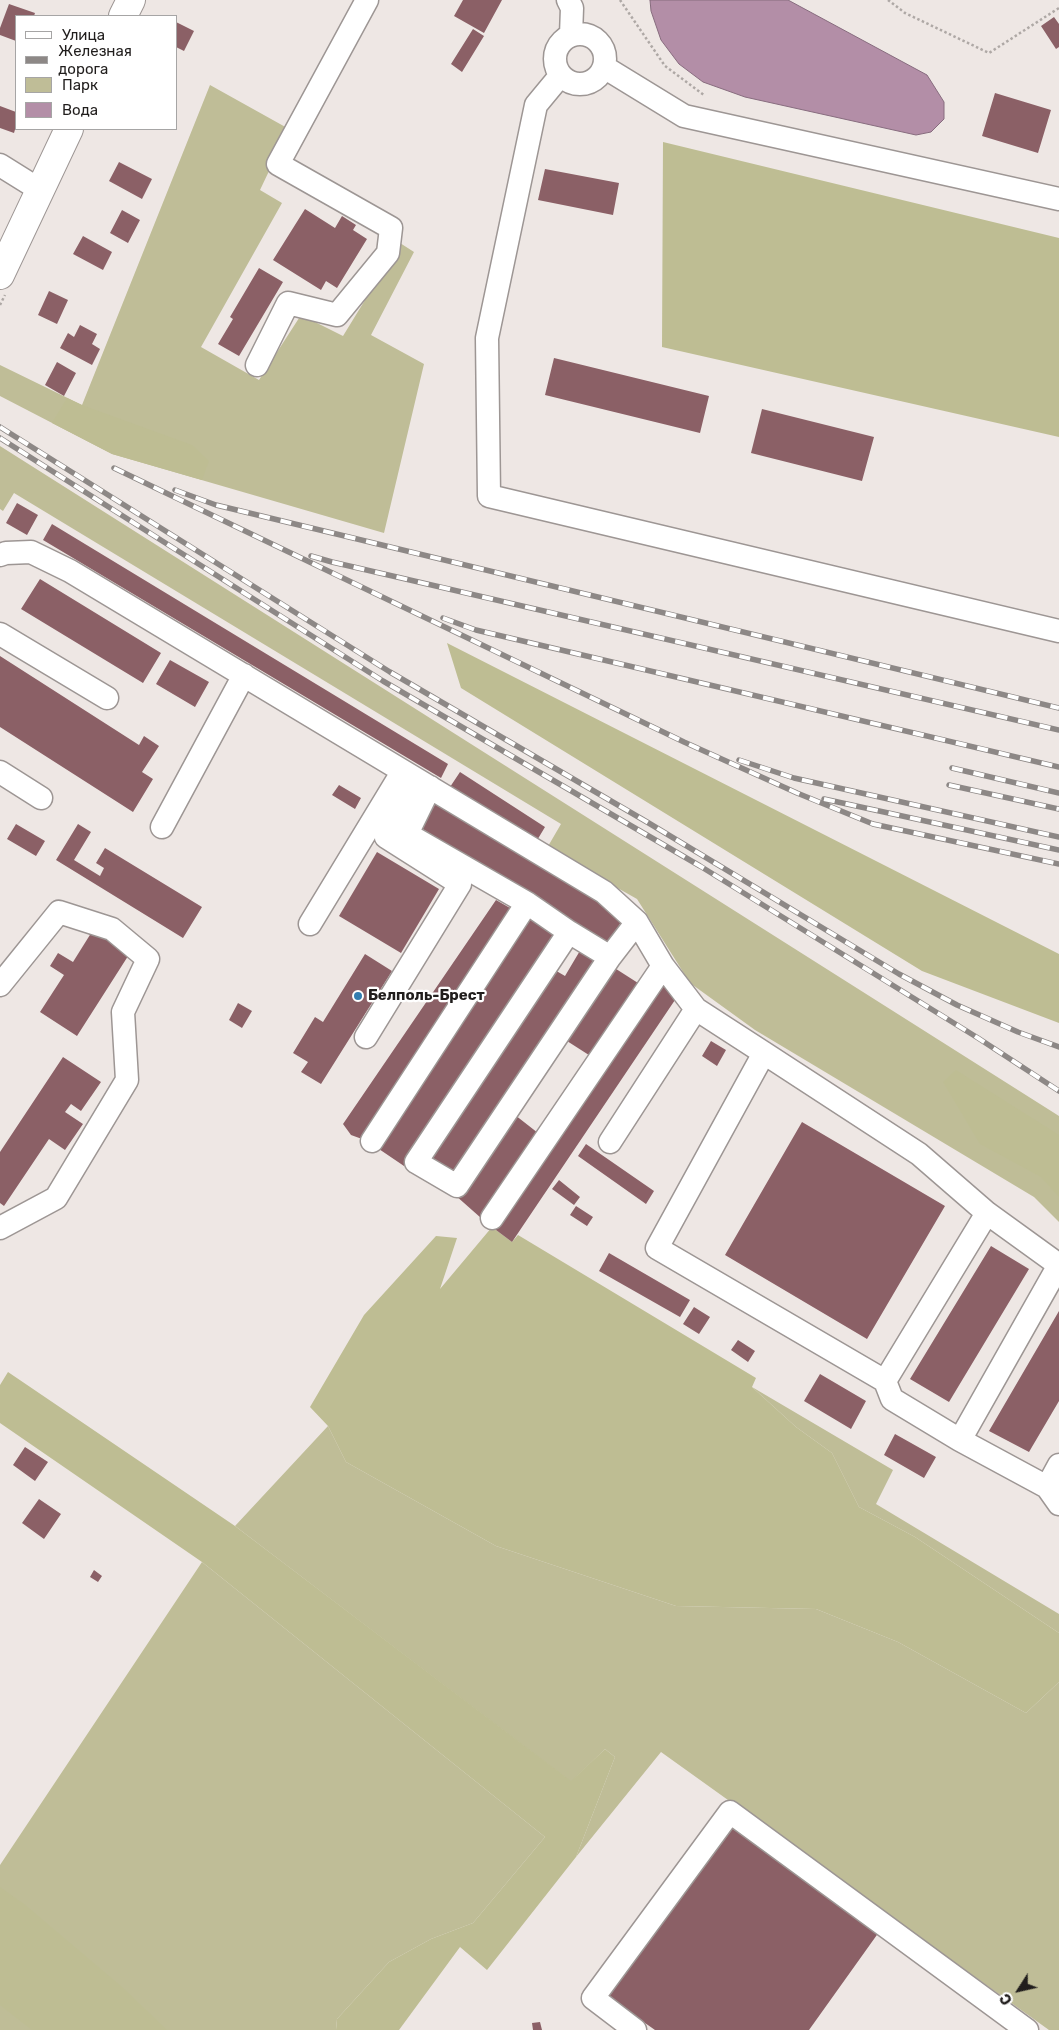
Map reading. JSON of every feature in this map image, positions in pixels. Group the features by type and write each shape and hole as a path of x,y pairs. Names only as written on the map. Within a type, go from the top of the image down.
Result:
{"main road":[{"path":"124,15 131,0"},
{"path":"0,275 69,130"}],"street":[{"path":"258,365 288,303 337,315 388,253 391,228 278,164 367,0"},
{"path":"568,0 572,8 571,35"},
{"path":"571,35 587,35 600,44 605,59 604,67 601,74 588,84 572,84 560,76 554,60 555,52 559,45 571,35"},
{"path":"604,67 684,116 1059,199"},
{"path":"560,76 536,105 487,338 489,496 1059,631"},
{"path":"0,165 40,190"},
{"path":"0,555 31,552 70,571 604,892 637,922 663,966 696,1009 919,1154 988,1213 1059,1265 960,1440"},
{"path":"0,634 107,698"},
{"path":"162,827 244,675"},
{"path":"0,772 41,798"},
{"path":"416,779 407,834 527,903 610,957"},
{"path":"310,924 416,779"},
{"path":"366,1037 460,884 386,838 388,828 416,779"},
{"path":"372,1140 527,903"},
{"path":"0,985 59,912 112,929 148,959 123,1012 127,1080 56,1198 0,1228"},
{"path":"569,932 416,1162 457,1186 610,957 637,922"},
{"path":"492,1218 663,966"},
{"path":"610,1142 696,1009"},
{"path":"764,1053 657,1248 884,1381 892,1399 1053,1496 1059,1465"},
{"path":"884,1381 988,1213"},
{"path":"635,2030 593,1998 730,1812 1027,2030"}],"path":[{"path":"620,0 665,66 704,95"},
{"path":"888,0 905,13 989,53 1059,8"}],"green space":[{"path":"210,85 289,129 260,190 282,203 201,347 259,380 301,315 343,336 400,243 414,252 371,335 424,364 384,533 112,454 0,396 0,365 82,405"},
{"path":"663,142 1059,238 1059,437 662,347"},
{"path":"67,398 192,445 209,461 202,480 112,454 52,423"},
{"path":"0,446 1059,1116 1059,1222 1034,1197 755,1030 690,983 637,899 547,848 561,824 14,493 3,511 0,509"},
{"path":"447,643 1059,954 1059,1023 922,971 461,688"},
{"path":"956,1070 1059,1135 1059,1197 1041,1177 980,1144 943,1082"},
{"path":"492,1227 512,1242 518,1235 756,1378 752,1387 796,1427 832,1453 859,1507 915,1537 1059,1633 1059,1682 1026,1713 898,1642 816,1609 676,1606 496,1546 346,1462 328,1426 310,1407 364,1315 436,1236 457,1238 440,1289"},
{"path":"8,1372 235,1526 571,1781 605,1749 615,1757 576,1857 487,1970 460,1947 399,2030 336,2030 337,2019 389,1962 431,1939 473,1923 545,1837 202,1562 0,1423 0,1385"},
{"path":"752,1387 893,1470 876,1504 1059,1614 1059,1633 915,1537 859,1507 832,1453 796,1427"},
{"path":"328,1426 346,1462 496,1546 676,1606 816,1609 898,1642 1026,1713 1059,1682 1059,2030 1049,2030 661,1752 576,1857 615,1757 605,1749 571,1782 235,1526"},
{"path":"202,1562 545,1837 473,1923 431,1939 389,1962 337,2019 336,2030 0,2030 0,1865"},
{"path":"0,1887 24,1904 122,1987 167,2030 32,2030 0,2005"}],"water":[{"path":"650,0 788,0 927,75 944,102 944,119 931,132 916,135 745,97 703,82 679,64 661,40 651,11"}],"building":[{"path":"463,0 502,0 484,33 454,16"},
{"path":"9,4 35,13 34,15 15,15 15,41 0,35 0,28"},
{"path":"1054,17 1059,24 1059,47 1056,49 1041,26"},
{"path":"178,23 194,31 184,51 178,48"},
{"path":"473,29 484,36 462,72 451,64"},
{"path":"995,93 1051,110 1038,153 982,136"},
{"path":"0,106 15,112 14,133 0,128"},
{"path":"119,162 152,179 142,199 109,181"},
{"path":"545,169 619,183 613,215 538,200"},
{"path":"305,209 335,228 342,216 356,225 353,230 367,239 337,288 326,281 321,290 273,260"},
{"path":"122,210 140,220 128,243 110,233"},
{"path":"83,236 112,252 103,270 73,254"},
{"path":"259,268 283,282 239,356 218,344 233,319 230,317"},
{"path":"49,291 68,300 57,324 38,315"},
{"path":"80,325 97,334 92,344 100,349 92,365 60,348 68,333 74,337"},
{"path":"554,358 709,396 700,433 545,395"},
{"path":"57,362 76,373 64,396 45,385"},
{"path":"762,409 874,437 862,481 751,453"},
{"path":"17,503 38,515 27,535 6,523"},
{"path":"52,524 448,764 441,778 43,540"},
{"path":"40,579 161,653 143,683 21,609"},
{"path":"0,656 139,745 144,736 159,746 142,772 153,779 133,812 0,727"},
{"path":"170,660 209,682 195,707 156,684"},
{"path":"460,772 545,827 536,842 450,787"},
{"path":"339,785 361,798 355,809 332,795"},
{"path":"437,801 624,917 608,944 421,828"},
{"path":"16,824 45,841 36,856 7,839"},
{"path":"78,824 91,832 74,860 100,876 104,868 96,863 105,848 202,907 183,938 56,860"},
{"path":"377,852 439,889 401,953 339,916"},
{"path":"496,900 510,908 362,1139 351,1135 343,1124"},
{"path":"527,915 555,933 404,1166 376,1147"},
{"path":"93,930 130,953 77,1036 40,1012 64,975 50,966 58,953 73,962"},
{"path":"581,949 599,960 455,1176 428,1157 553,969 565,976"},
{"path":"365,954 392,971 321,1084 301,1072 308,1062 293,1053 315,1017 323,1022"},
{"path":"613,967 638,983 592,1057 567,1041"},
{"path":"660,983 677,997 512,1242 492,1227"},
{"path":"238,1003 252,1011 242,1028 229,1020"},
{"path":"711,1041 726,1050 717,1066 702,1056"},
{"path":"63,1057 101,1082 81,1111 71,1104 65,1112 83,1124 65,1150 49,1139 4,1206 0,1203 0,1152"},
{"path":"515,1115 538,1133 481,1218 455,1195"},
{"path":"802,1122 945,1206 867,1339 725,1255"},
{"path":"586,1144 654,1191 646,1204 578,1156"},
{"path":"559,1180 580,1197 574,1205 552,1189"},
{"path":"576,1206 593,1217 587,1226 570,1215"},
{"path":"991,1246 1029,1269 949,1402 910,1379"},
{"path":"609,1253 690,1300 680,1317 599,1271"},
{"path":"694,1307 710,1317 699,1334 683,1324"},
{"path":"1059,1311 1059,1401 1029,1452 989,1431"},
{"path":"738,1340 755,1351 748,1362 731,1350"},
{"path":"820,1374 866,1401 851,1429 804,1401"},
{"path":"895,1434 936,1457 924,1478 884,1455"},
{"path":"25,1447 48,1462 35,1481 13,1465"},
{"path":"39,1499 61,1514 44,1539 22,1523"},
{"path":"94,1570 102,1576 98,1582 90,1577"},
{"path":"730,1826 879,1932 809,2030 655,2030 608,1997"},
{"path":"540,2022 542,2030 533,2030 532,2023"}],"railway":[{"path":"0,427 390,672 647,822 899,974 957,1005 1018,1032 1059,1047"},
{"path":"0,438 383,681 700,866 978,1038 1059,1091"},
{"path":"114,468 684,742 797,793 873,824 1059,864"},
{"path":"175,490 216,505 1059,708"},
{"path":"311,556 1059,730"},
{"path":"443,618 476,630 1059,767"},
{"path":"739,760 794,778 1059,837"},
{"path":"952,768 1059,793"},
{"path":"949,785 1059,809"},
{"path":"824,799 1059,850"}],"place":[{"name":"Белполь-Брест","path":"358,996"}]}
